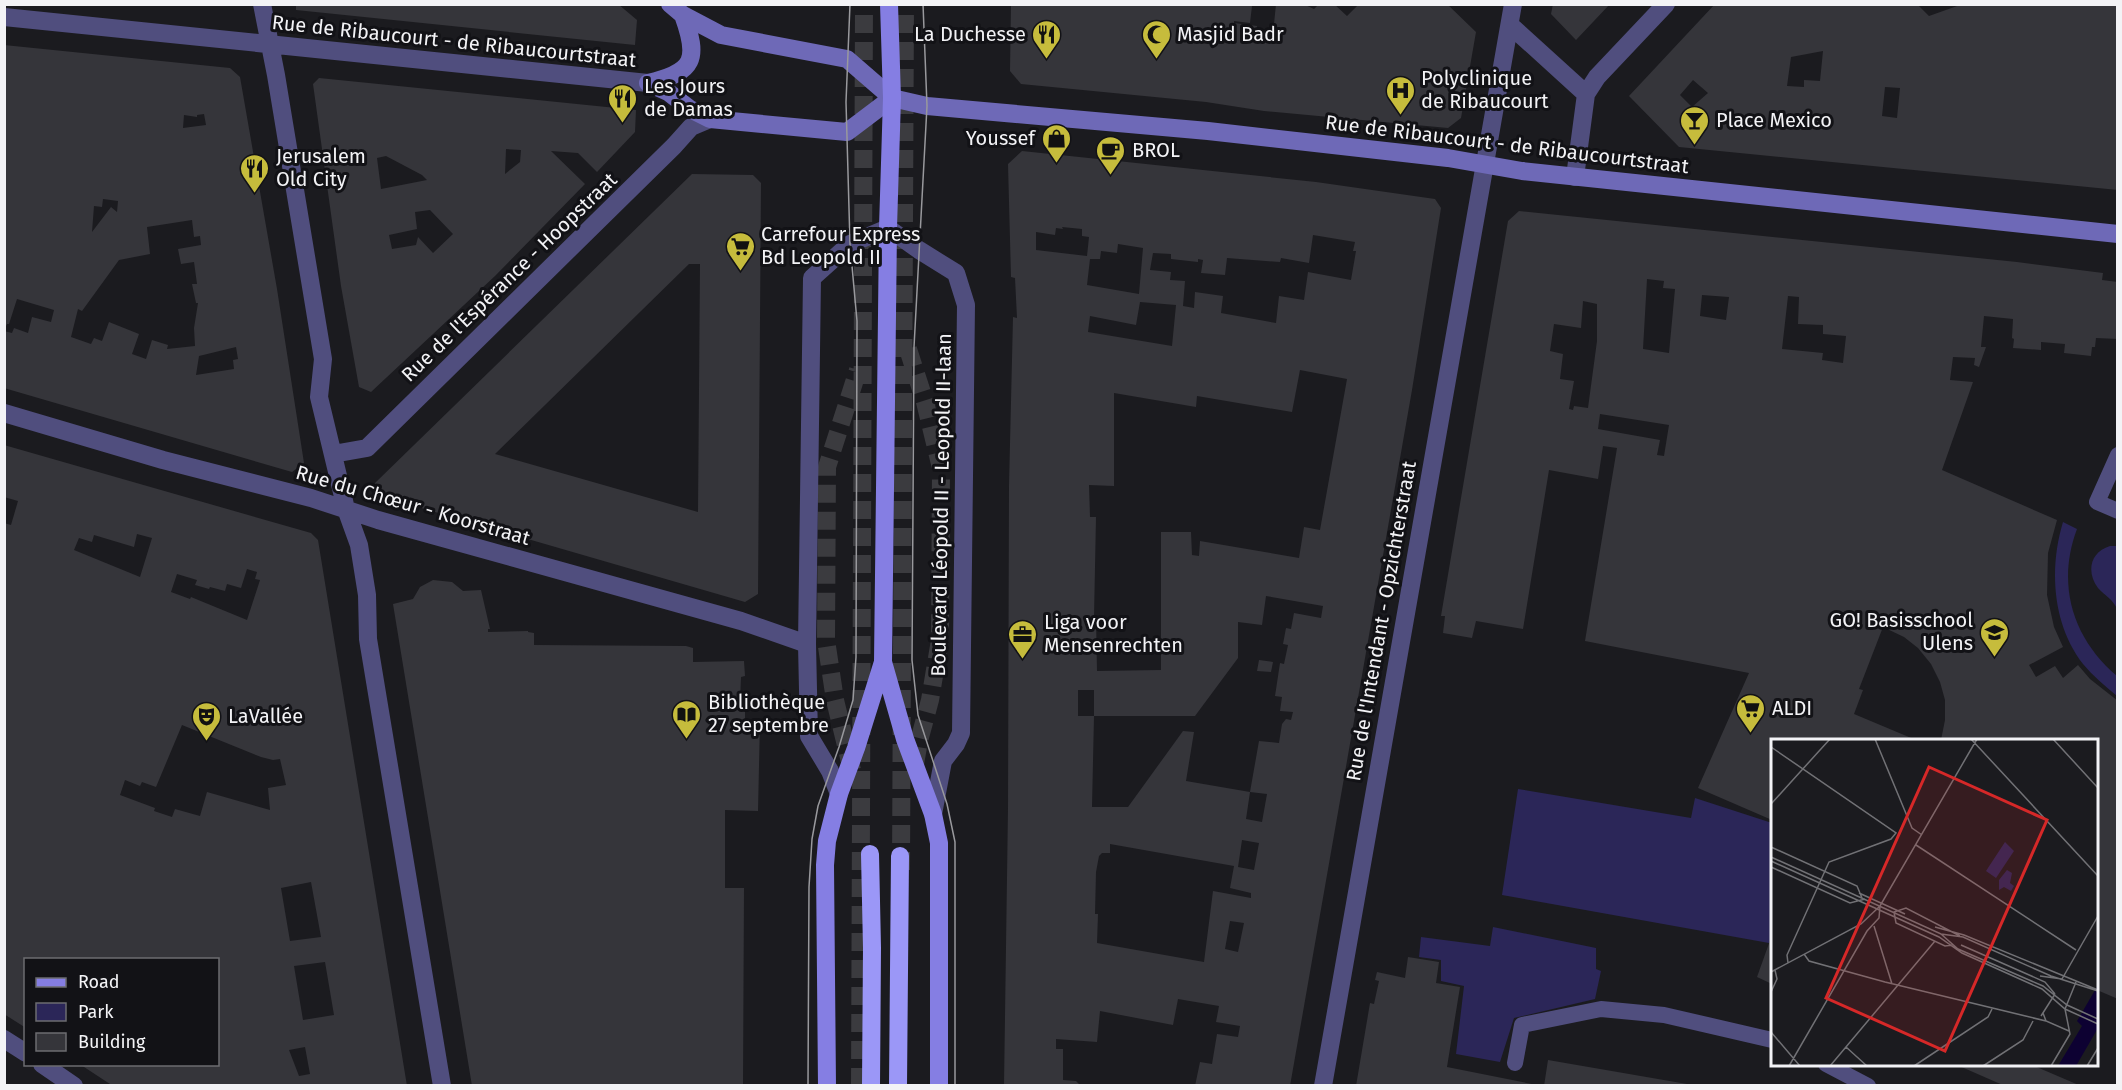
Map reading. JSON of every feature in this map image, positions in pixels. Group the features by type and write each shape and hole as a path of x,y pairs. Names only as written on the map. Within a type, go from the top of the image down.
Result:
{"highway":[{"path":"870,854 871,1086"},
{"path":"898,1086 900,856"}],"main road":[{"name":"Boulevard Léopold II - Leopold II-laan","path":"827,1086 826,841 839,794 860,737 883,662 888,228 892,98 889,4"},
{"name":"Boulevard Léopold II - Leopold II-laan","path":"883,662 905,739 933,814 939,843 939,1086"}],"street":[{"path":"262,4 271,45 323,359 319,397 346,509 359,545 366,585 368,639 442,1086"},
{"name":"Rue de l'Intendant - Opzichterstraat","path":"1323,1086 1513,4"},
{"path":"1575,177 1586,94 1597,77 1666,4"},
{"name":"Rue de Ribaucourt - de Ribaucourtstraat","path":"648,83 680,74 689,62 693,50 690,35 677,10"},
{"name":"Rue de Ribaucourt - de Ribaucourtstraat","path":"677,10 720,35 847,59 892,98 958,110 1208,131 1448,158 1575,177 2118,234"},
{"name":"Rue de Ribaucourt - de Ribaucourtstraat","path":"4,17 648,83 668,92 690,109 710,119 847,132 892,98"},
{"path":"1510,26 1586,94"},
{"name":"Rue de l'Espérance - Hoopstraat","path":"333,454 367,448 691,127 710,119"},
{"path":"839,794 830,771 809,736 807,644 812,278 850,244 888,228"},
{"name":"Boulevard Léopold II - Leopold II-laan","path":"888,228 956,273 966,305 961,734 943,761 933,814"},
{"name":"Rue du Chœur - Koorstraat","path":"4,413 163,460 311,498 741,621 807,644"},
{"path":"4,1040 24,1052"},
{"path":"44,1066 74,1086"}],"lane":[{"path":"2118,455 2097,502 2118,511"},
{"path":"1515,1063 1522,1025 1601,1009 1664,1015 1771,1040"},
{"path":"1828,1066 1868,1086"}],"green space":[{"path":"2063,522 2077,529 2068,570 2073,610 2079,628 2089,645 2117,676 2117,696 2083,664 2073,648 2059,614 2055,577"},
{"path":"2110,546 2117,546 2117,609 2094,582 2091,569 2098,553"},
{"path":"1518,789 1691,818 1695,798 1771,823 1771,937 1769,943 1502,895"},
{"path":"1493,927 1596,948 1596,969 1601,971 1595,999 1514,1018 1500,1062 1456,1054 1464,986 1441,981 1441,960 1419,957 1421,937 1490,946"}],"building":[{"path":"296,4 618,4 637,20 635,45 296,10"},
{"path":"1011,4 1252,6 1250,23 1234,21 1234,23 1257,26 1257,32 1273,34 1276,4 1303,4 1314,9 1319,4 1334,4 1347,16 1359,4 1447,4 1476,32 1461,118 1448,128 1264,111 1206,102 1021,84 1010,71"},
{"path":"1553,4 1610,4 1576,40 1551,14"},
{"path":"1715,4 1917,4 1929,16 1960,5 2118,5 2118,190 1679,147 1629,96","holes":["1823,51 1820,81 1804,80 1804,87 1787,86 1791,57","1693,80 1708,93 1692,107 1680,95","1885,87 1900,88 1897,118 1882,116"]},
{"path":"4,45 230,68 240,77 277,289 304,463 292,472 4,388 4,331 12,333 14,328 28,333 32,317 51,322 54,310 17,299 9,324 4,330","holes":["204,114 206,125 183,128 184,115 197,117 197,115","103,199 118,201 117,212 111,207 92,232 94,206 102,207","192,220 194,237 200,236 201,245 178,249 181,264 194,262 197,284 192,284 196,303 198,303 194,328 195,346 167,349 168,345 152,340 146,359 132,354 139,334 109,322 102,341 94,338 91,344 71,337 78,309 82,311 119,260 150,254 147,227","236,347 238,359 233,360 234,369 196,375 199,356"]},
{"path":"319,78 636,110 635,132 597,172 578,153 551,151 585,184 495,276 371,392 359,387 341,286 313,84","holes":["506,149 521,150 520,162 505,174","386,156 427,180 381,189 377,158","430,210 453,234 433,253 418,237 416,245 392,249 389,235 417,229 415,212"]},
{"path":"1022,151 1316,182 1435,199 1441,208 1412,390 1290,1086 1195,1086 1200,1062 1212,1064 1217,1034 1238,1037 1240,1026 1216,1022 1219,1006 1178,999 1173,1025 1100,1011 1097,1042 1056,1039 1056,1049 1063,1049 1063,1080 1076,1081 1081,1086 1004,1086 1009,486 1013,317 1017,318 1015,278 1011,277 1008,164","holes":["1056,228 1082,229 1082,236 1089,237 1087,256 1036,250 1036,232 1055,235","1313,235 1355,242 1353,251 1356,251 1351,280 1308,272 1304,300 1279,296 1276,323 1221,313 1223,296 1195,292 1194,308 1183,306 1185,281 1170,280 1171,272 1150,270 1153,253 1171,254 1171,259 1198,262 1198,259 1203,260 1201,273 1225,275 1227,258 1280,262 1281,258 1309,263","1118,244 1143,248 1139,294 1087,285 1090,259 1100,259 1101,251 1117,253","1140,302 1176,305 1172,346 1088,332 1090,316 1136,325","1300,370 1347,379 1320,530 1304,527 1299,558 1200,541 1199,556 1192,555 1191,532 1161,532 1161,670 1097,671 1096,617 1094,617 1096,517 1090,517 1089,485 1114,486 1114,393 1196,407 1197,396 1292,412","1266,596 1323,606 1321,618 1294,613 1291,629 1286,628 1283,644 1288,645 1284,664 1280,663 1275,696 1282,697 1280,711 1293,712 1291,720 1286,719 1282,724 1279,743 1259,741 1250,792 1186,781 1194,732 1183,731 1128,807 1092,807 1094,716 1195,716 1238,658 1238,622 1262,625","1078,690 1094,690 1094,716 1078,716","1250,792 1267,794 1262,822 1246,819","1242,840 1259,843 1254,870 1238,867","1110,844 1234,866 1230,888 1251,893 1251,898 1213,891 1204,962 1097,943 1096,872 1099,856 1102,853 1110,853","1230,921 1244,923 1238,952 1225,949"]},
{"path":"692,174 753,175 761,183 758,594 745,602 380,496 375,483","holes":["689,264 700,264 698,512 495,454"]},
{"path":"1519,211 2017,262 2103,273 2102,280 2118,282 2118,339 2096,338 2091,356 2064,353 2065,344 2041,342 2041,350 2013,348 2013,319 1984,316 1981,347 1986,347 1979,367 1974,365 1975,358 1953,357 1950,380 1973,382 1942,470 2057,520 2048,553 2047,595 2054,627 2063,647 2029,665 2036,677 2055,666 2063,678 2078,665 2090,679 2118,701 2118,999 2098,990 2098,739 1941,739 1945,720 1945,700 1940,682 1931,664 1918,648 1904,637 1883,627 1859,689 1863,690 1854,714 1914,739 1771,739 1771,820 1698,788 1749,673 1585,641 1617,448 1603,446 1598,479 1549,470 1523,629 1476,621 1472,638 1443,633 1445,616 1441,616 1508,221","holes":["1647,279 1664,281 1663,288 1675,289 1669,353 1643,349","1702,295 1729,297 1726,320 1700,316","1788,296 1799,297 1798,324 1823,325 1823,334 1846,336 1843,363 1822,360 1823,353 1782,349","1583,301 1597,304 1597,341 1588,408 1574,406 1573,410 1569,409 1574,381 1560,379 1563,354 1550,351 1554,324 1581,328","1600,414 1669,425 1664,456 1657,455 1660,440 1598,429"]},
{"path":"4,445 311,533 318,540 407,1086 113,1086 83,1066 219,1066 219,958 24,958 24,1027 4,1014 4,523 11,525 18,501 4,497","holes":["137,534 152,538 140,577 74,550 79,538 92,542 94,535 134,547","247,569 257,572 255,579 260,580 247,620 191,597 190,599 171,592 177,574 197,580 195,585 209,589 210,587 225,591 227,584 241,588","182,725 261,757 280,759 286,785 268,788 270,810 207,792 200,816 175,809 172,817 120,795 125,780 140,786 142,782 156,787","311,882 321,937 290,941 281,888","325,962 334,1015 303,1020 294,966","305,1047 310,1074 299,1076 289,1050"]},
{"path":"433,580 452,582 463,591 481,590 490,629 488,632 528,631 534,633 534,645 686,646 693,648 693,662 744,661 745,676 741,677 740,703 745,703 745,721 760,721 758,811 725,810 725,888 744,888 743,1086 472,1086 393,604 413,599 420,587"},
{"path":"1259,660 1273,662 1271,672 1257,671"},
{"path":"1771,938 1771,984 1757,977"},
{"path":"1408,957 1439,962 1436,983 1460,987 1447,1067 1542,1086 1356,1086 1370,1003 1374,1004 1379,981 1375,980 1377,972 1405,978"},
{"path":"1548,1060 1687,1084 1687,1086 1544,1086"},
{"path":"1959,1066 2034,1066 2081,1086 2005,1086"}],"tunnel":[{"path":"860,1086 864,4"},
{"path":"901,870 905,4"},
{"path":"908,349 925,402 941,468 940,640 930,700 914,770"},
{"path":"852,770 835,700 826,640 827,467 858,370"}],"tram line":[{"path":"808,1086 809,887 812,839 818,806 853,700 856,657 857,321 850,244 846,102 850,4"},
{"path":"923,4 927,106 914,347 912,660 918,715 947,804 955,842 955,1086"}],"place":[{"name":"La Duchesse","path":"1047,60"},
{"name":"Masjid Badr","path":"1156,60"},
{"name":"Polyclinique de Ribaucourt","path":"1400,116"},
{"name":"Les Jours de Damas","path":"623,124"},
{"name":"Place Mexico","path":"1695,146"},
{"name":"Youssef","path":"1056,164"},
{"name":"BROL","path":"1111,176"},
{"name":"Jerusalem Old City","path":"255,194"},
{"name":"Carrefour Express Bd Leopold II","path":"740,272"},
{"name":"GO! Basisschool Ulens","path":"1994,658"},
{"name":"Liga voor Mensenrechten","path":"1023,660"},
{"name":"ALDI","path":"1751,734"},
{"name":"Bibliothèque 27 septembre","path":"687,740"},
{"name":"LaVallée","path":"207,742"}]}
